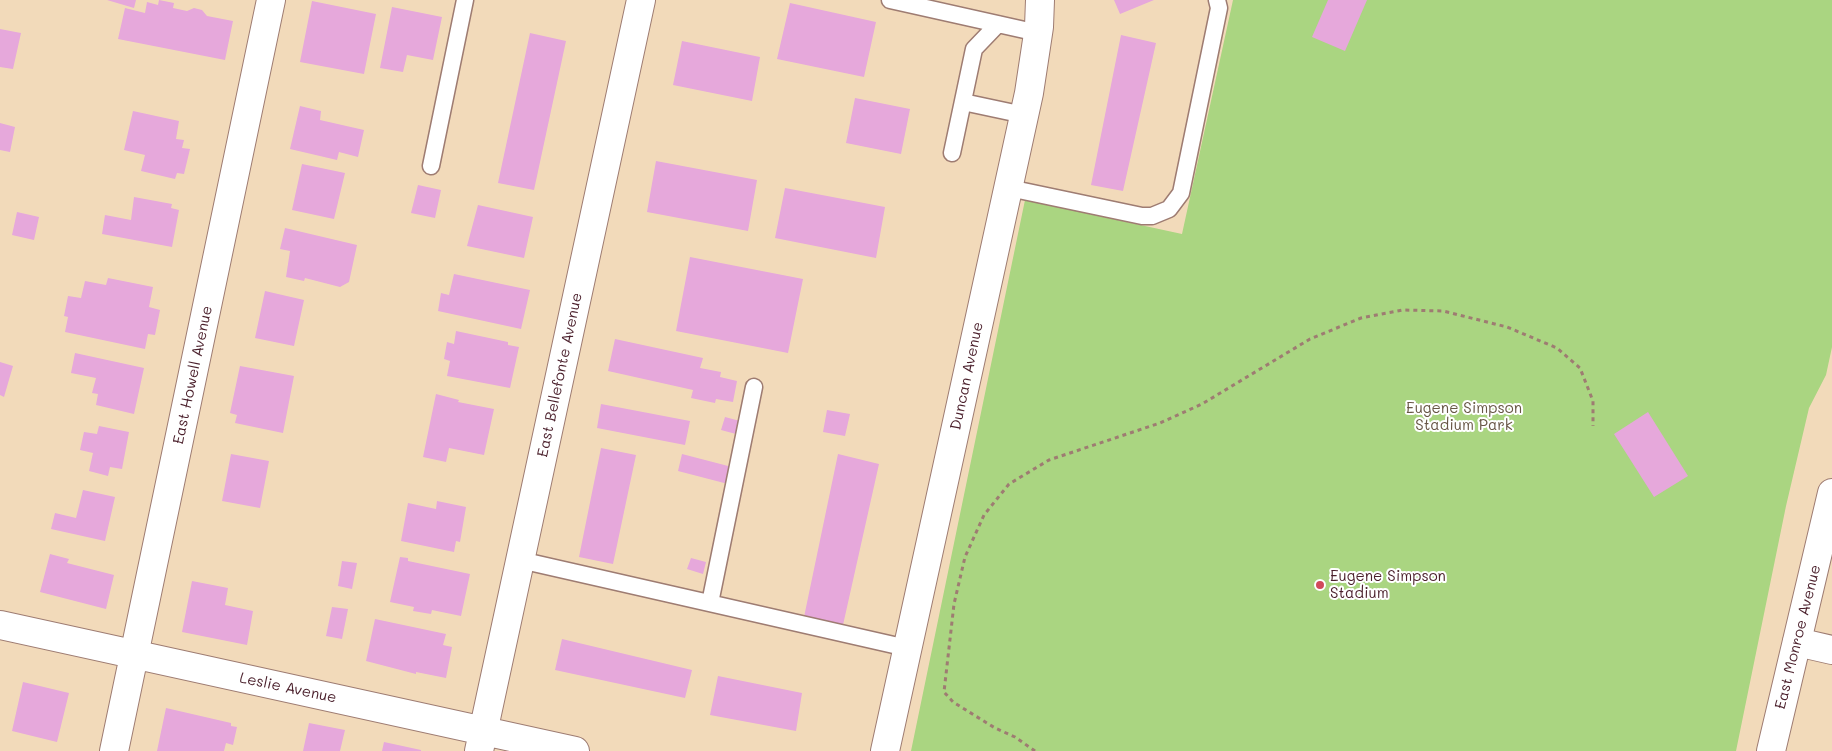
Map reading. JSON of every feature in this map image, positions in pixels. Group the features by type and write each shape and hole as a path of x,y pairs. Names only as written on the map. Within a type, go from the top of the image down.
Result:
{"street":[{"name":"East Howell Avenue","path":"114,751 271,0"},
{"name":"East Bellefonte Avenue","path":"481,741 641,0"},
{"name":"Duncan Avenue","path":"885,751 1009,188 1038,33 1040,0"},
{"name":"East Monroe Avenue","path":"1771,751 1832,494"},
{"name":"Leslie Avenue","path":"0,625 134,654 481,741 575,751"},
{"path":"1797,642 1832,650"}],"lane":[{"path":"431,166 465,0"},
{"path":"890,0 1038,33"},
{"path":"1009,188 1142,216 1152,216 1169,210 1181,193 1219,8 1217,0"},
{"path":"952,153 974,49 998,24"},
{"path":"963,102 1024,115"},
{"path":"710,603 754,387"},
{"path":"520,560 908,648"}],"path":[{"path":"1035,751 1015,737 995,728 953,702 944,692 954,604 965,557 984,515 1009,484 1049,460 1160,423 1202,404 1310,339 1361,318 1403,310 1443,311 1507,327 1557,348 1580,368 1593,401 1593,426"}],"green space":[{"name":"Eugene Simpson Stadium Park","path":"1233,0 1832,0 1832,347 1826,375 1809,408 1786,506 1736,751 911,751 1025,200 1182,234"}],"building":[{"path":"107,0 136,0 134,8"},
{"path":"159,0 174,3 173,8 187,11 194,8 202,10 207,16 233,21 225,60 118,39 125,8 145,13 147,2 158,5"},
{"path":"1114,0 1154,0 1120,14"},
{"path":"1328,0 1367,0 1345,51 1312,37"},
{"path":"312,1 376,14 364,74 300,62"},
{"path":"790,3 876,22 864,77 777,59"},
{"path":"392,7 442,17 433,60 407,55 403,72 380,68"},
{"path":"0,29 21,33 13,69 0,67"},
{"path":"530,33 566,41 534,190 498,183"},
{"path":"1121,35 1156,43 1123,191 1091,185"},
{"path":"682,41 760,57 752,101 673,85"},
{"path":"855,98 910,109 901,154 846,143"},
{"path":"300,106 321,111 320,120 364,130 358,157 339,152 337,160 290,149"},
{"path":"133,111 179,121 176,139 184,140 182,148 190,149 184,174 177,173 175,179 141,171 145,155 124,150"},
{"path":"0,123 15,127 10,152 0,150"},
{"path":"656,161 757,180 748,231 647,212"},
{"path":"302,164 345,173 334,219 292,210"},
{"path":"418,185 441,190 435,218 411,213"},
{"path":"785,188 885,207 876,258 775,238"},
{"path":"134,197 172,204 171,208 179,210 172,247 102,234 105,215 131,220"},
{"path":"478,205 533,217 524,258 467,246"},
{"path":"17,212 39,217 34,240 12,235"},
{"path":"285,228 357,245 349,282 340,287 305,278 304,281 286,277 290,251 280,249"},
{"path":"690,257 803,279 788,353 676,331"},
{"path":"454,274 530,290 521,329 438,311 441,293 449,295"},
{"path":"108,278 153,287 149,307 160,310 155,335 148,334 145,349 65,332 68,317 64,316 68,296 81,298 85,281 106,285"},
{"path":"265,291 304,300 294,346 255,338"},
{"path":"456,331 508,342 508,345 519,347 510,388 447,376 450,361 444,359 447,342 454,344"},
{"path":"615,339 703,358 700,368 721,372 720,377 737,381 733,402 716,399 715,403 691,398 693,390 608,371"},
{"path":"75,353 144,368 134,414 96,405 98,394 92,393 96,378 71,373"},
{"path":"0,362 13,366 4,397 0,395"},
{"path":"240,366 294,376 283,433 235,423 237,415 230,413"},
{"path":"436,394 459,400 458,402 494,409 484,455 449,448 446,462 423,457"},
{"path":"601,404 690,421 685,445 597,428"},
{"path":"827,410 850,414 845,436 823,432"},
{"path":"1648,412 1688,476 1654,497 1614,434"},
{"path":"725,417 740,421 736,434 721,430"},
{"path":"99,426 129,432 122,469 110,467 108,476 89,471 93,453 80,450 84,432 97,434"},
{"path":"601,448 636,455 613,564 579,557"},
{"path":"231,454 269,461 260,508 222,501"},
{"path":"682,454 732,467 728,484 678,471"},
{"path":"838,454 879,464 843,625 804,617"},
{"path":"83,490 115,497 105,541 51,529 55,513 76,518"},
{"path":"437,501 466,507 460,542 456,541 454,552 401,541 408,503 436,509"},
{"path":"50,554 69,559 67,563 114,575 106,609 40,592"},
{"path":"400,557 408,558 408,561 470,574 461,616 432,610 431,614 413,611 414,607 390,602"},
{"path":"691,558 706,562 703,574 687,569"},
{"path":"342,561 357,563 352,589 338,586"},
{"path":"192,581 228,588 225,605 253,611 247,645 182,632"},
{"path":"332,607 348,609 342,639 326,636"},
{"path":"375,619 446,634 443,645 452,647 446,678 416,672 416,674 366,661"},
{"path":"562,639 692,670 685,698 555,670"},
{"path":"718,676 802,693 796,731 710,715"},
{"path":"23,682 69,693 57,742 12,731"},
{"path":"166,708 231,723 231,726 237,727 233,745 226,743 224,751 157,751"},
{"path":"309,723 345,730 340,751 303,751"},
{"path":"384,742 421,750 421,751 382,751"}],"place":[{"name":"Eugene Simpson Stadium","path":"1320,585"}]}
